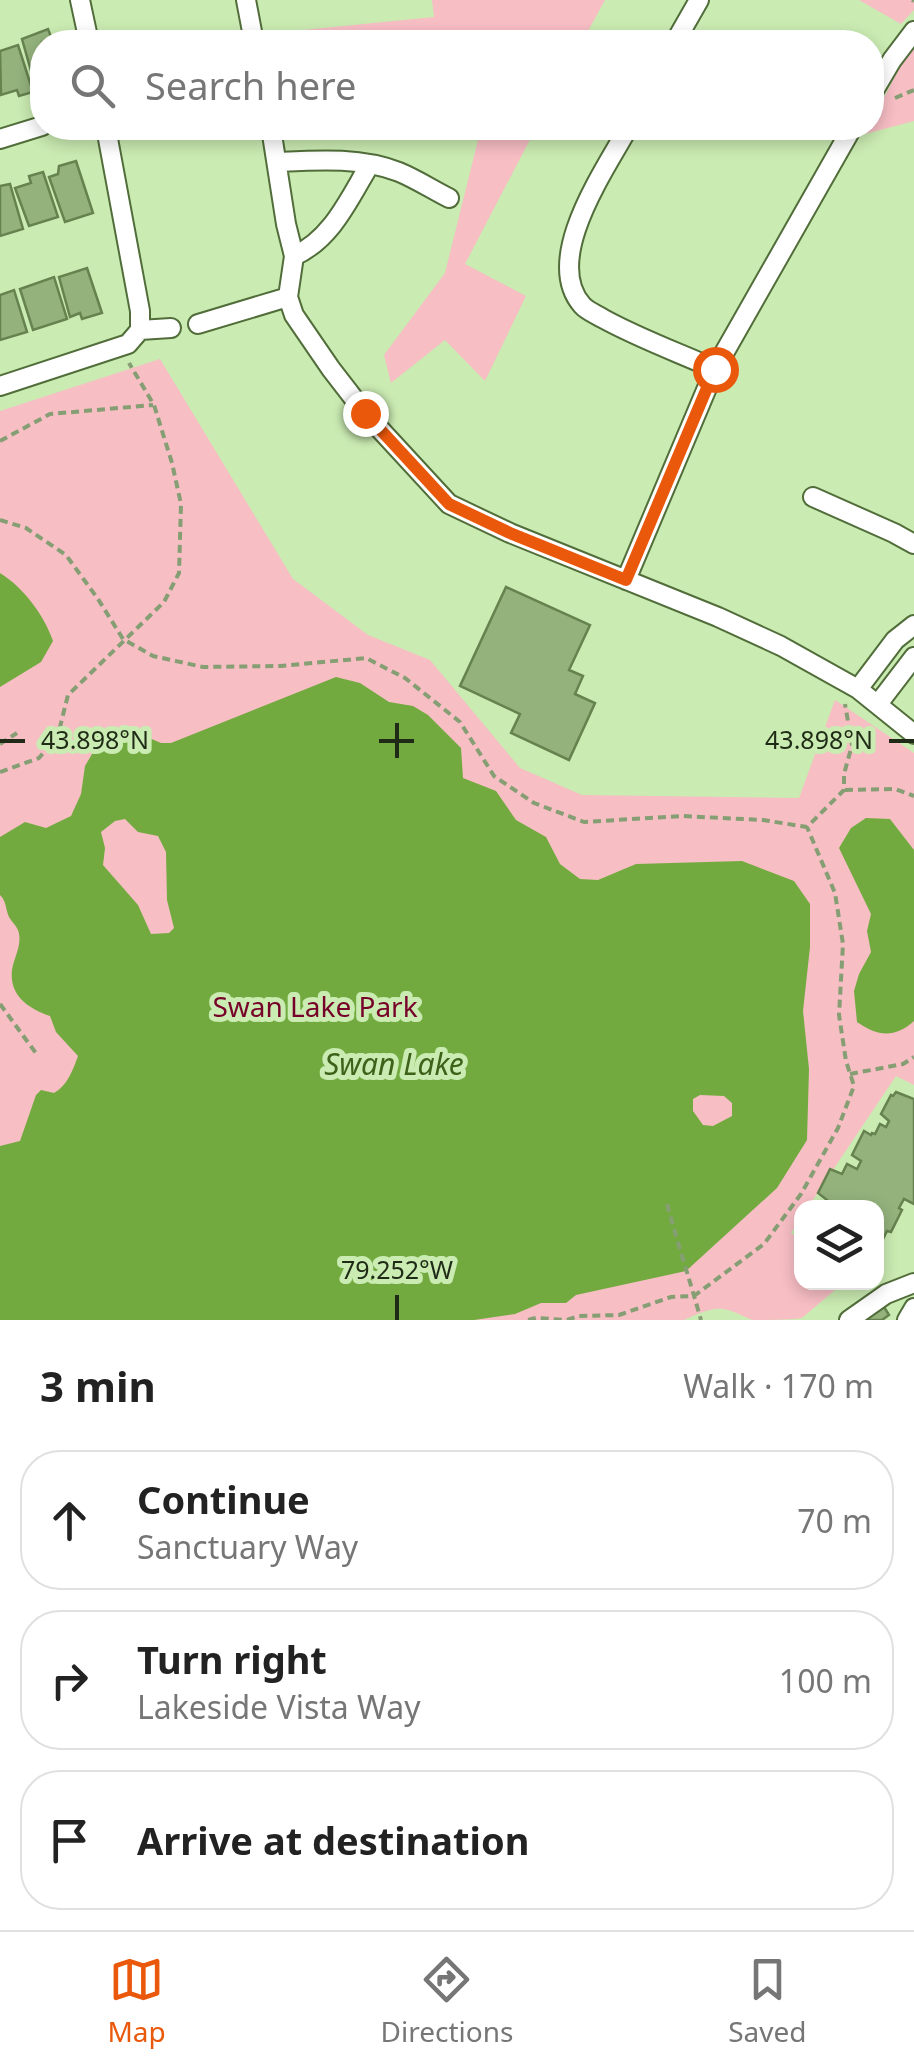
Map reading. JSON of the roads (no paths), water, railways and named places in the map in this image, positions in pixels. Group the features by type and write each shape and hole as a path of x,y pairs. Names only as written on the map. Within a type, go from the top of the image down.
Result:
{"street":[{"path":"80,0 86,30"},
{"path":"246,0 252,30"},
{"path":"682,30 699,0"},
{"path":"884,74 914,31"},
{"path":"0,139 30,130"},
{"path":"0,386 128,344 140,330 140,311 108,140"},
{"path":"273,140 294,256 288,297 294,314 365,413 449,504 510,533 750,631 858,689 914,734"},
{"path":"621,140 581,213 570,253 570,286 584,307 623,329 715,369"},
{"path":"626,580 715,369 845,140"},
{"path":"278,162 326,160 370,164 398,172 449,198"},
{"path":"294,256 312,248 326,234 370,164"},
{"path":"198,324 288,297"},
{"path":"140,330 171,328"},
{"path":"812,497 914,544"},
{"path":"858,689 895,640 914,626"},
{"path":"878,704 914,657"},
{"path":"849,1320 886,1294 914,1283"},
{"path":"908,1320 914,1308"}],"water":[{"path":"0,573 32,603 53,641 41,662 0,687"},
{"name":"Swan Lake","path":"336,677 360,683 389,702 413,706 428,715 461,748 463,778 496,791 516,820 546,837 560,864 580,879 598,880 636,864 742,861 794,881 810,904 803,1011 809,1069 807,1140 777,1188 686,1271 576,1295 566,1303 541,1303 515,1314 474,1320 0,1320 0,1146 20,1141 36,1095 41,1090 59,1090 78,1056 56,1032 50,1016 28,1005 14,987 12,970 19,935 0,895 0,837 25,822 46,828 71,816 98,730 171,743","holes":["125,819 138,832 158,836 166,852 167,900 174,928 169,933 151,934 138,905 103,865 105,848 101,832 115,821","700,1095 724,1096 732,1103 732,1116 713,1126 703,1125 693,1111 693,1099"]},
{"path":"866,818 890,819 914,850 914,1021 892,1033 879,1033 857,1022 854,991 871,952 867,931 871,914 839,848 851,828"}],"park label":[{"name":"Swan Lake Park","path":"315,1006"}]}
